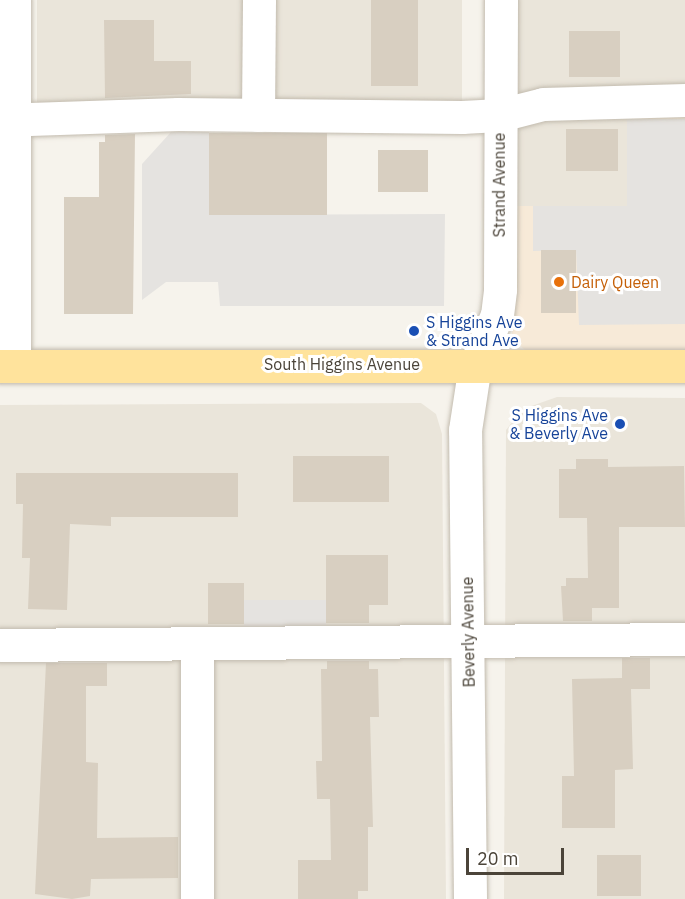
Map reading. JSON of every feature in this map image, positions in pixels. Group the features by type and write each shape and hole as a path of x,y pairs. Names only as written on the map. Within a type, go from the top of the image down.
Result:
{"main road":[{"name":"South Higgins Avenue","path":"7,366 685,366"}],"street":[{"path":"7,366 6,120 14,0"},
{"path":"258,115 259,0"},
{"name":"Strand Avenue","path":"475,365 497,315 500,289 501,0"},
{"path":"6,120 258,115 500,115 543,104 685,100"},
{"name":"Beverly Avenue","path":"470,899 465,430 475,365"},
{"path":"0,645 685,639"},
{"path":"196,643 196,899"}],"shaded area":[{"path":"37,0 462,0 462,121 37,121"},
{"path":"514,0 685,0 685,100 627,99 627,206 512,206"},
{"path":"627,99 685,100 685,351 526,351 512,338 512,206 627,206"},
{"path":"627,119 685,119 685,324 579,325 576,250 533,251 533,206 627,206"},
{"path":"171,132 209,132 210,215 445,214 444,306 220,306 218,282 166,282 142,300 142,164"},
{"path":"557,397 685,398 685,899 504,899 506,430 523,409"},
{"path":"421,403 436,414 442,434 446,899 0,899 0,405"},
{"path":"244,600 326,600 326,627 244,627"}],"building":[{"path":"371,0 418,0 418,86 371,86"},
{"path":"104,20 154,20 154,61 191,61 191,94 105,98"},
{"path":"569,31 620,31 620,77 569,77"},
{"path":"566,129 618,129 618,171 566,171"},
{"path":"209,133 327,133 327,215 209,215"},
{"path":"135,134 133,314 64,314 64,197 99,197 99,142 105,142 105,135"},
{"path":"378,150 428,150 428,192 378,192"},
{"name":"Dairy Queen","path":"541,250 576,250 576,313 541,313"},
{"path":"293,456 389,456 389,502 293,502"},
{"path":"576,459 608,459 608,467 684,466 685,527 619,527 619,608 592,608 592,621 563,621 561,586 566,586 566,578 588,578 587,518 559,518 559,469 576,469"},
{"path":"16,473 238,473 238,517 111,517 111,526 70,524 67,610 28,609 30,558 22,558 23,504 16,504"},
{"path":"326,555 388,555 388,605 369,605 369,623 326,623"},
{"path":"208,583 244,583 244,624 208,624"},
{"path":"622,658 650,658 650,689 631,689 633,769 615,770 615,828 562,828 562,776 574,776 572,679 622,678"},
{"path":"327,661 369,661 369,669 378,669 379,717 370,717 373,827 368,827 368,891 358,891 358,899 298,899 298,860 331,860 330,799 317,799 316,761 322,761 321,669 327,669"},
{"path":"46,663 107,663 107,686 86,686 86,762 98,763 97,838 178,837 178,878 91,879 90,896 72,899 35,894"},
{"path":"597,855 641,855 641,896 597,896"}],"place":[{"name":"Dairy Queen","path":"559,282"},
{"name":"S Higgins Ave & Strand Ave","path":"414,331"},
{"name":"S Higgins Ave & Beverly Ave","path":"620,424"}]}
